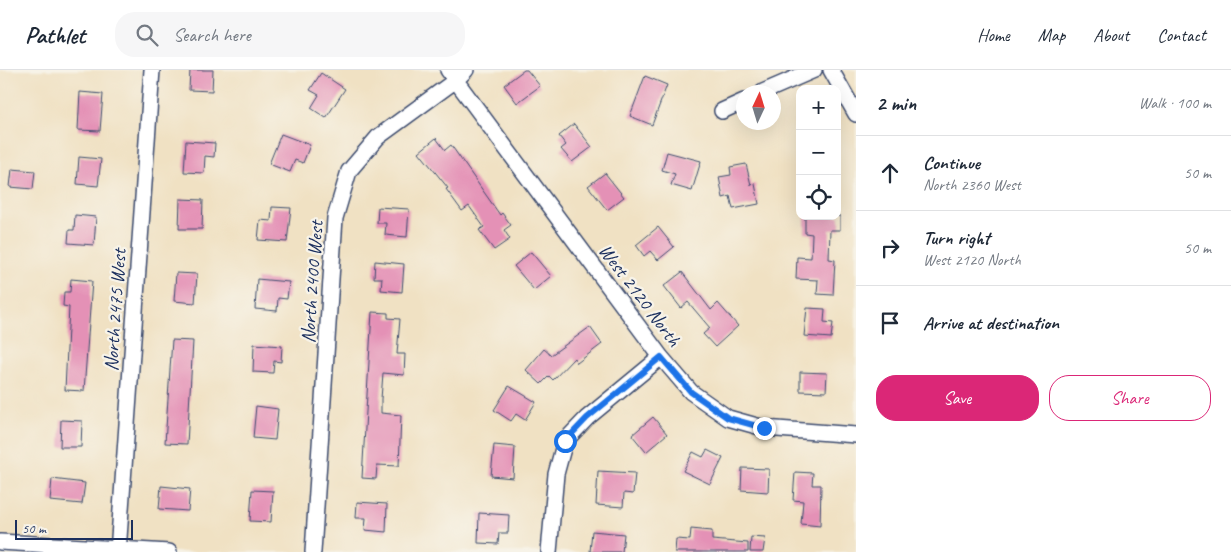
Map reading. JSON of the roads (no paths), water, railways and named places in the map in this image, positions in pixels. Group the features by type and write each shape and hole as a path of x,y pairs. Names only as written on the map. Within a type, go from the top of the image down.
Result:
{"street":[{"name":"North 2475 West","path":"118,550 152,70"},
{"path":"779,85 814,70"},
{"path":"831,70 856,114"},
{"name":"West 2120 North","path":"456,73 661,357 691,392 728,418 764,428 856,435"},
{"name":"North 2400 West","path":"313,552 335,218 349,171 378,137 456,73"},
{"path":"722,110 736,104"},
{"path":"549,552 556,474 565,441 587,418 661,357"},
{"path":"0,542 169,552"}]}
